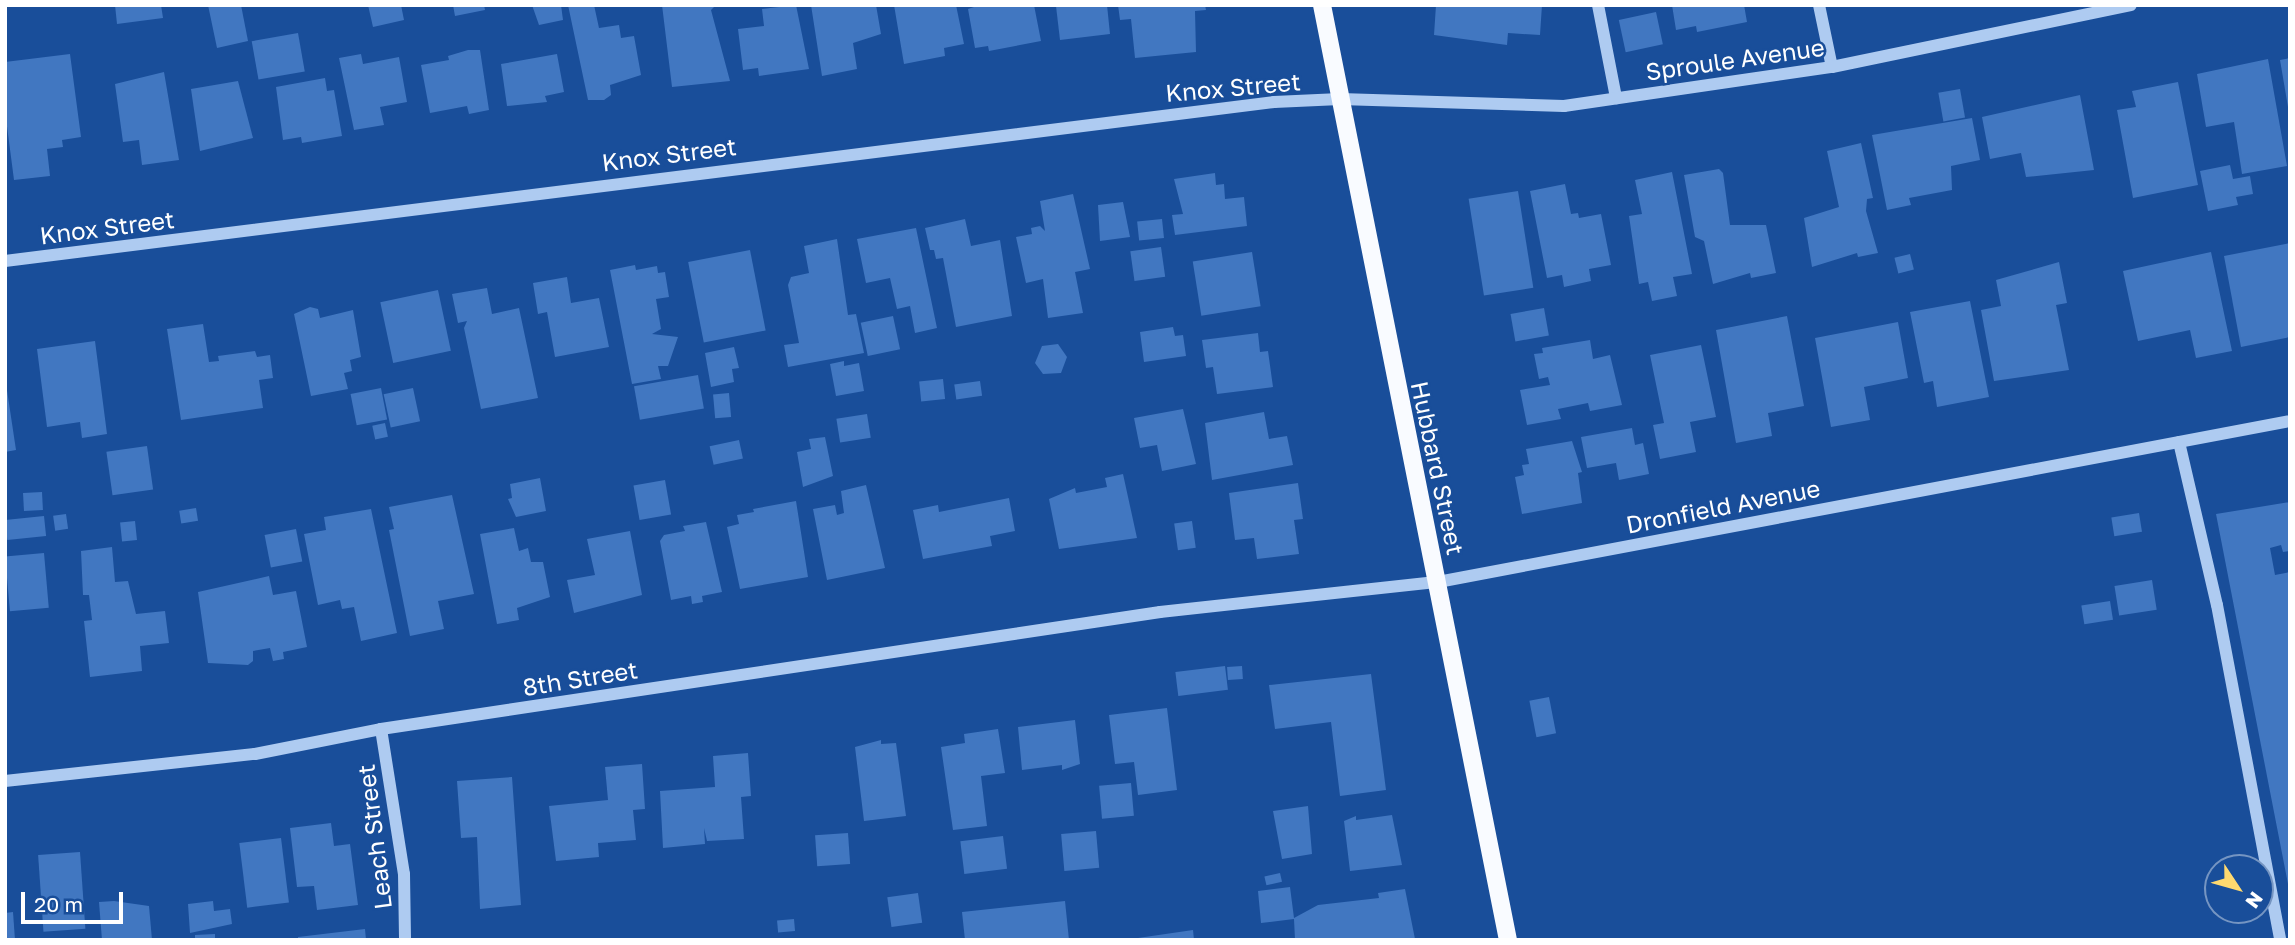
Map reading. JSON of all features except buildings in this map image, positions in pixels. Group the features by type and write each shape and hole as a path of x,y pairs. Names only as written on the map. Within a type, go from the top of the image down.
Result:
{"main road":[{"name":"Hubbard Street","path":"1322,5 1508,940"}],"street":[{"path":"1598,5 1616,98"},
{"path":"1819,5 1832,67"},
{"name":"Sproule Avenue","path":"1340,99 1564,106 1832,67 2131,5"},
{"name":"Knox Street","path":"5,261 1058,126 1340,99"},
{"name":"Dronfield Avenue","path":"1160,612 1438,582 2290,421"},
{"path":"2179,442 2217,605 2280,940"},
{"name":"8th Street","path":"5,781 255,754 381,729 1160,612"},
{"name":"Leach Street","path":"381,729 404,874 405,940"}]}
